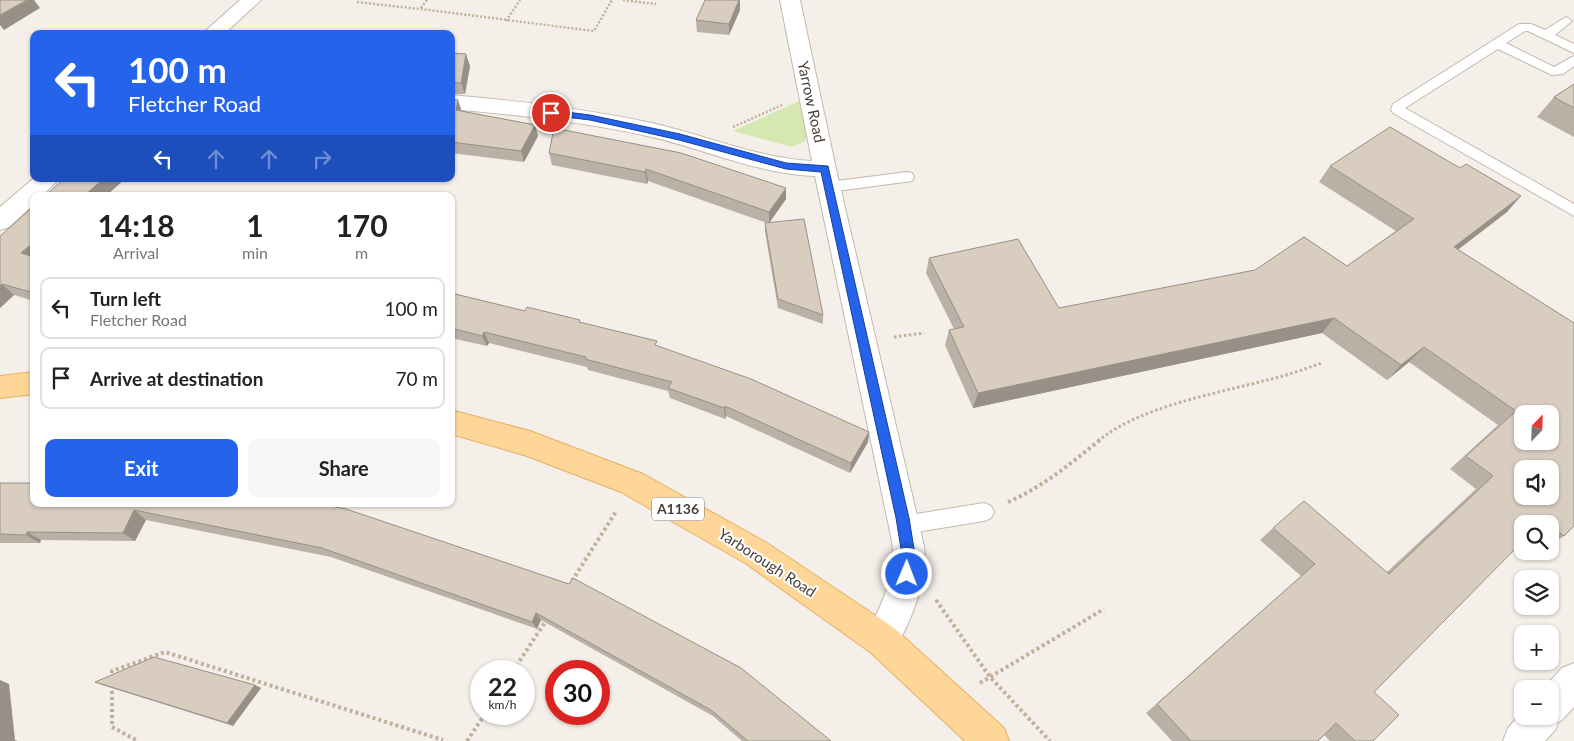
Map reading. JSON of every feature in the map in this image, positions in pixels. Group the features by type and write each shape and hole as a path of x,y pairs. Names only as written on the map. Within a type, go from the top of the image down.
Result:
{"main road":[{"path":"0,387 30,383"},
{"name":"Yarborough Road","path":"455,423 530,444 632,484 756,553 882,640 991,741"}],"street":[{"path":"217,30 251,0"},
{"name":"Yarrow Road","path":"790,0 909,555 907,574 894,619 882,640"},
{"path":"455,102 590,118 804,169 827,178"},
{"path":"32,192 44,182"},
{"path":"0,221 30,194"},
{"path":"1559,698 1574,680"},
{"path":"1522,741 1535,725"}],"lane":[{"path":"1547,35 1566,21"},
{"path":"1574,48 1526,26 1398,107 1398,110 1574,211"},
{"path":"1498,44 1552,72 1558,71 1574,60"},
{"path":"827,178 907,177"},
{"path":"904,525 984,512"}],"path":[{"path":"420,9 427,0"},
{"path":"506,21 520,0"},
{"path":"357,2 594,31 612,0"},
{"path":"623,0 656,4"},
{"path":"698,143 809,93"},
{"path":"984,512 1029,493 1060,472 1108,433 1153,412 1197,397 1269,380 1322,363"},
{"path":"566,589 609,524 632,484"},
{"path":"907,574 941,605 990,677 1050,741"},
{"path":"949,701 1104,609"},
{"path":"520,660 550,614"},
{"path":"138,741 112,727 112,672 165,652 444,741"},
{"path":"468,741 478,725"}],"green space":[{"path":"799,101 807,135 805,141 792,147 733,131"}],"building":[{"path":"0,0 27,0 0,15"},
{"path":"705,0 739,0 729,24 696,20"},
{"path":"455,53 466,54 461,83 455,82"},
{"path":"1574,84 1574,108 1554,97"},
{"path":"455,100 458,100 456,110 535,125 521,151 455,143"},
{"path":"1390,127 1460,168 1466,164 1521,196 1454,247 1574,323 1574,526 1564,536 1559,532 1559,515 1514,515 1514,550 1374,692 1399,715 1373,741 1355,741 1336,723 1318,741 1191,741 1157,704 1315,564 1273,528 1304,501 1389,574 1493,476 1466,456 1514,413 1514,450 1559,450 1559,405 1514,405 1514,410 1424,347 1401,365 1334,318 978,393 949,330 964,327 929,258 1018,239 1059,308 1255,270 1304,237 1347,266 1414,219 1330,166"},
{"path":"554,128 681,153 786,188 769,212 646,169 645,172 549,153"},
{"path":"61,182 100,182 88,192 49,192"},
{"path":"30,210 30,245 21,253 30,256 30,292 2,284 0,286 0,236"},
{"path":"804,219 823,315 778,299 765,223"},
{"path":"455,294 525,311 527,307 657,341 655,345 751,379 869,432 851,463 725,406 724,408 668,388 672,382 585,359 586,357 484,332 482,336 455,329"},
{"path":"0,483 30,483 30,507 336,507 346,509 569,584 573,578 741,668 831,741 748,741 711,710 536,613 532,622 322,548 134,510 123,533 27,532 26,535 0,534"},
{"path":"154,657 255,685 227,723 95,682"}],"route":[{"path":"551,113 590,118 680,137 786,166 804,169 825,169 903,518 909,555 907,574"}]}
